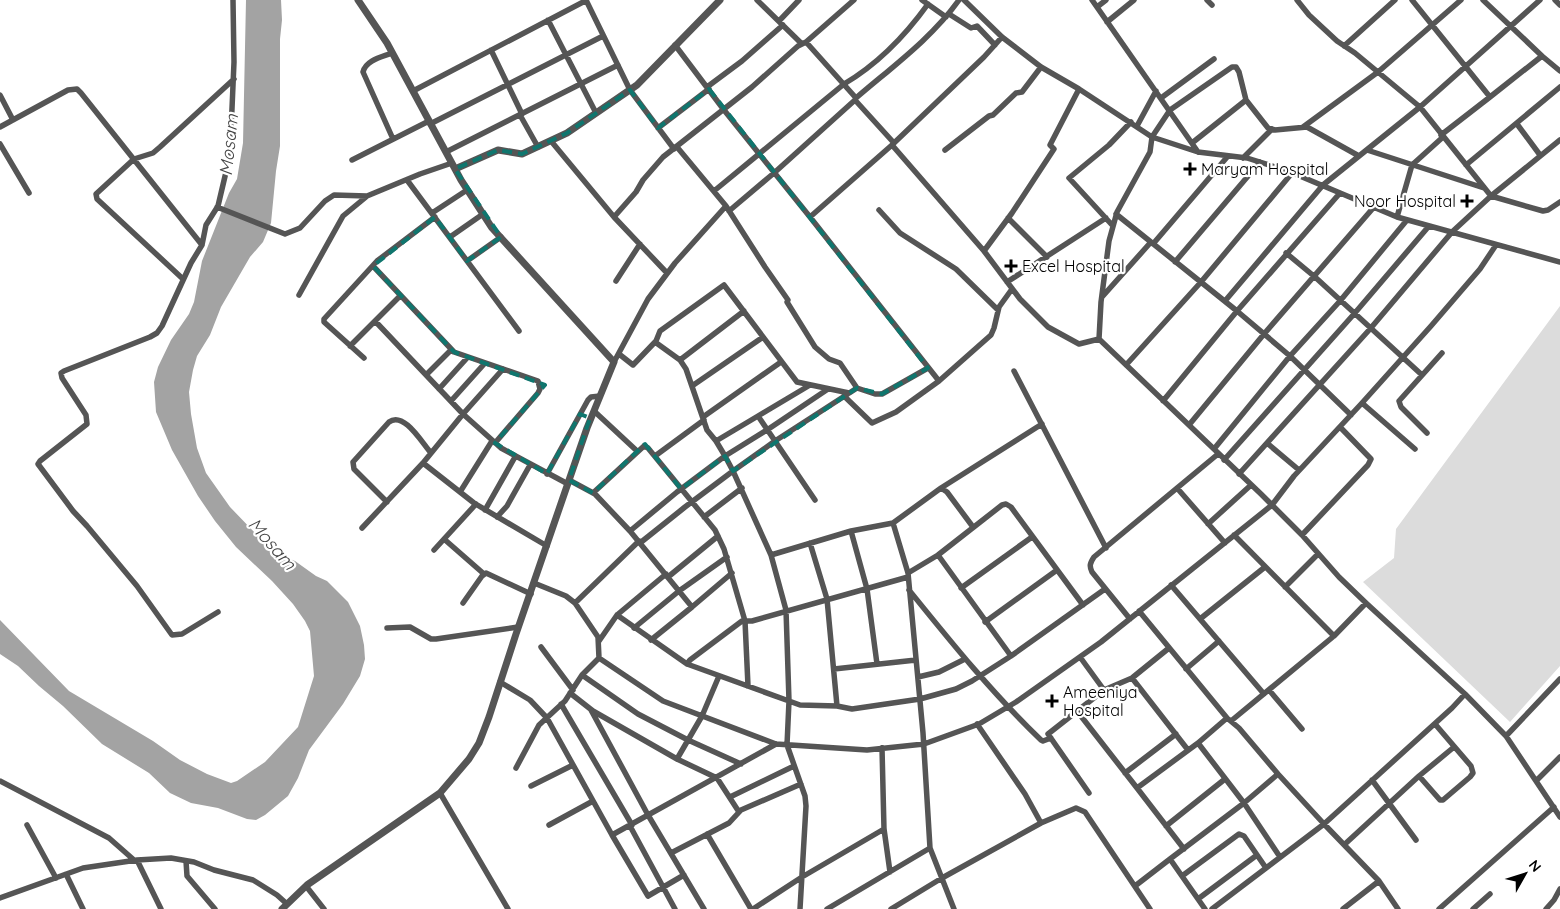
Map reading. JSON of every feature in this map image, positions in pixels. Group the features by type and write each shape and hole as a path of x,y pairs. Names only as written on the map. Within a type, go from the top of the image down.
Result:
{"street":[{"path":"218,612 182,634 172,634 138,586 73,511 38,464 40,460 87,424 86,415 61,374 64,370 157,333 191,262 202,245 206,225 220,209 231,150 234,79 233,0"},
{"path":"358,0 392,53 453,166 483,214 500,237 614,362"},
{"path":"363,0 364,10"},
{"path":"413,91 585,0 630,90 658,128 728,208 788,300 787,302 815,346 829,359 840,363 858,388 875,394 882,394 928,368"},
{"path":"300,296 346,213 367,196 407,180 498,150 522,154 567,133 637,85 720,0"},
{"path":"757,0 804,43 844,84 984,251 1020,299 1048,327 1079,344 1099,340"},
{"path":"658,128 739,63 781,23 800,0"},
{"path":"614,216 636,192 643,180 663,157 752,87 854,0"},
{"path":"922,0 971,28 976,26 995,45"},
{"path":"0,890 2,897 84,868 136,860 171,858 253,880 277,894 284,907 306,886 440,793 469,759 479,743 594,411 614,362 648,299 668,273 728,208 774,173 915,47 948,15 959,0"},
{"path":"964,0 1002,37 1041,67 1152,136 1198,152 1260,162 1323,185 1397,217 1557,262 1560,266"},
{"path":"1092,0 1198,152"},
{"path":"1097,7 1106,0"},
{"path":"1107,22 1134,0"},
{"path":"1207,0 1212,6"},
{"path":"1297,0 1320,26 1420,107 1491,196 1543,212 1560,202"},
{"path":"1344,46 1395,0"},
{"path":"1412,0 1490,97"},
{"path":"1303,127 1378,72 1461,0"},
{"path":"1483,0 1560,71"},
{"path":"1225,301 1323,185 1420,107 1540,0"},
{"path":"1555,0 1560,5"},
{"path":"714,191 844,84 879,59 911,28 928,4"},
{"path":"548,20 596,113"},
{"path":"352,160 603,36"},
{"path":"810,218 893,144 1002,37"},
{"path":"676,45 724,110 938,381"},
{"path":"491,50 522,114 520,115 538,147"},
{"path":"392,53 368,63 363,72 393,139"},
{"path":"1397,217 1412,165 1442,136 1542,56"},
{"path":"1161,98 1214,59"},
{"path":"446,152 618,65"},
{"path":"1099,340 1109,241 1116,214 1150,152 1152,136 1170,110 1232,66 1236,67 1239,72 1246,100 1265,125 1272,129 1303,127 1311,129 1359,156"},
{"path":"945,150 989,116 993,115 1016,94 1022,92 1041,67"},
{"path":"183,279 97,199 97,192 134,159 156,150 234,79"},
{"path":"1466,165 1560,87"},
{"path":"0,127 68,90 76,89 81,92 202,245"},
{"path":"984,251 1054,149 1050,145 1079,89"},
{"path":"1137,126 1156,91"},
{"path":"0,95 13,120"},
{"path":"1192,143 1246,100"},
{"path":"1113,226 1069,178 1109,146 1131,122"},
{"path":"1516,124 1540,155"},
{"path":"1242,158 1272,129"},
{"path":"1240,474 1370,329 1452,232 1491,196 1560,140"},
{"path":"551,141 614,216 668,273"},
{"path":"0,144 29,193"},
{"path":"1367,150 1484,189"},
{"path":"1102,297 1228,156"},
{"path":"1175,262 1260,162"},
{"path":"1126,365 1201,282 1292,173"},
{"path":"407,180 519,332"},
{"path":"364,358 323,320 373,266 433,215 467,190"},
{"path":"1164,401 1286,253 1290,252 1340,193"},
{"path":"220,209 285,234 300,228 325,201 334,195 367,196"},
{"path":"1189,425 1264,334 1374,207"},
{"path":"879,210 900,233 956,268 998,310"},
{"path":"450,237 483,214"},
{"path":"1116,214 1225,301 1290,356 1351,415"},
{"path":"1008,218 1047,257"},
{"path":"1007,282 1106,218"},
{"path":"1130,619 1089,567 1094,557 1177,488 1216,451 1290,356 1340,301 1407,220"},
{"path":"1224,460 1354,314 1429,226"},
{"path":"467,261 500,237"},
{"path":"616,281 640,244"},
{"path":"599,658 663,700 776,744 787,746 867,750 924,744 977,724 1007,708 1080,657 1272,505 1299,470 1362,403 1480,269 1496,245"},
{"path":"1286,253 1422,375"},
{"path":"373,266 452,350 467,358 538,381 540,390 494,442 460,492"},
{"path":"619,354 633,365 655,342 660,331 724,285 797,382 847,394 872,423 896,412 938,381 991,335 1000,304 1012,289"},
{"path":"350,346 400,296"},
{"path":"680,360 744,311"},
{"path":"375,321 463,414 494,442 515,457 547,474 593,493 630,531 692,607"},
{"path":"692,386 763,337"},
{"path":"1099,340 1272,505 1366,603 1465,694 1506,736 1559,814"},
{"path":"655,342 680,360 686,369 707,430 716,440 742,488 770,554 786,610 789,702 787,746 805,796 806,806 800,909"},
{"path":"426,375 452,350"},
{"path":"1426,433 1401,407 1399,402 1442,353"},
{"path":"439,389 467,358"},
{"path":"655,456 781,362"},
{"path":"451,401 485,363"},
{"path":"362,528 423,463 463,414 504,369"},
{"path":"1014,370 1106,548"},
{"path":"716,440 810,385"},
{"path":"574,603 639,542 692,501 774,441 858,388"},
{"path":"630,531 725,456 768,430 828,389"},
{"path":"547,474 588,400 591,397 600,396"},
{"path":"1362,403 1415,449"},
{"path":"594,411 637,451"},
{"path":"758,416 814,500"},
{"path":"387,502 352,467 353,462 359,455 394,419 398,419 409,426 431,453"},
{"path":"770,554 850,531 893,523 941,488 1042,424"},
{"path":"1302,535 1368,465 1371,459 1340,427"},
{"path":"1267,443 1299,470"},
{"path":"593,493 644,446 655,456 692,501 718,536 732,573 745,621 748,686"},
{"path":"485,510 515,457"},
{"path":"423,463 485,510 548,546"},
{"path":"497,517 507,506 530,465"},
{"path":"1208,524 1251,485"},
{"path":"704,517 742,488"},
{"path":"941,488 947,492 973,527"},
{"path":"1177,488 1225,543"},
{"path":"434,550 476,504"},
{"path":"687,664 742,621 752,621 908,575 1002,505 1006,504 1011,507 1083,604"},
{"path":"893,523 908,575 924,744 930,848 954,909"},
{"path":"850,531 867,588 877,664"},
{"path":"1234,535 1334,636"},
{"path":"599,641 617,615 718,536"},
{"path":"961,588 1032,537"},
{"path":"444,539 484,574 488,573 530,594"},
{"path":"810,544 828,599 837,706"},
{"path":"938,554 1011,656"},
{"path":"1285,587 1318,554"},
{"path":"634,628 679,591 727,557"},
{"path":"1200,619 1265,567"},
{"path":"985,622 1057,570"},
{"path":"651,640 732,573"},
{"path":"463,603 484,574"},
{"path":"516,768 537,728 572,692 582,675 599,658 599,641 574,603 566,596 534,583"},
{"path":"1171,585 1219,641 1302,728"},
{"path":"617,615 687,664 800,705 837,706 852,709 920,699 956,689 1011,656 1105,589"},
{"path":"909,590 1007,708 1041,740 1044,742 1051,738"},
{"path":"1137,788 1267,692 1334,636 1366,603"},
{"path":"1139,611 1229,720 1239,728 1278,774 1379,882 1398,909"},
{"path":"387,628 414,628 431,639 436,639 518,627"},
{"path":"1186,669 1219,641"},
{"path":"541,647 572,692 591,710 677,759 717,778 739,812"},
{"path":"1089,794 1048,734 1104,690 1132,678 1169,648"},
{"path":"1080,657 1104,690"},
{"path":"918,677 939,672 965,659"},
{"path":"834,669 916,660"},
{"path":"582,675 634,712 688,740 741,764"},
{"path":"677,759 702,716 719,676"},
{"path":"1132,678 1188,750"},
{"path":"1506,736 1560,679"},
{"path":"500,682 532,702 547,718 648,896 684,875"},
{"path":"1212,909 1324,824 1435,724 1465,694"},
{"path":"561,704 631,825 675,909"},
{"path":"591,710 648,815 704,909"},
{"path":"1077,712 1184,849"},
{"path":"977,724 1025,794 1041,823"},
{"path":"1419,776 1440,800 1447,798 1473,773 1471,766 1435,724"},
{"path":"1125,773 1176,734"},
{"path":"1198,743 1244,803 1280,857"},
{"path":"612,835 776,744"},
{"path":"1345,844 1454,746"},
{"path":"882,748 884,829 890,872"},
{"path":"1536,781 1560,757"},
{"path":"531,786 574,765"},
{"path":"730,797 794,766"},
{"path":"1135,886 1244,803 1278,774"},
{"path":"1166,826 1225,779"},
{"path":"1372,780 1416,840"},
{"path":"0,782 109,838 136,860 161,909"},
{"path":"671,853 732,821 739,812 801,784"},
{"path":"440,793 508,909"},
{"path":"549,825 593,801"},
{"path":"1439,909 1554,807"},
{"path":"891,909 942,878 1041,823 1076,808 1085,812 1150,909"},
{"path":"27,825 56,878"},
{"path":"707,834 752,909 884,829"},
{"path":"1182,876 1239,834 1244,836 1266,868"},
{"path":"827,909 930,848"},
{"path":"1198,899 1257,855"},
{"path":"1170,859 1205,909"},
{"path":"186,861 188,876 215,909"},
{"path":"66,874 84,909"},
{"path":"1343,909 1379,882"},
{"path":"306,886 324,909"},
{"path":"1546,909 1560,889"},
{"path":"1473,909 1490,894"}],"highlighted area":[{"path":"709,89 928,368 882,394 857,388 733,471 725,456 681,489 645,444 593,493 569,480 590,418 580,414 547,474 495,443 545,385 454,352 373,266 435,217 467,261 501,237 455,169 498,150 522,154 567,133 630,90 658,128"}],"shaded area":[{"path":"246,0 281,0 280,146 271,223 263,242 250,257 221,307 210,335 197,356 193,370 189,392 197,448 206,473 230,507 270,551 295,561 316,576 327,581 348,602 360,626 365,659 360,676 343,704 309,750 298,778 288,796 256,820 247,819 218,808 191,803 170,793 149,773 102,744 18,666 0,654 0,620 69,691 153,741 180,760 207,774 231,783 265,762 298,727 314,676 310,631 293,604 236,547 215,521 198,496 172,450 156,412 154,382 158,367 171,340 189,314 194,302 202,261 229,193 237,179 243,143"},
{"path":"1560,306 1560,666 1510,722 1363,582 1394,558 1396,529"}],"place":[{"name":"Maryam Hospital","path":"1190,169"},
{"name":"Noor Hospital","path":"1467,201"},
{"name":"Excel Hospital","path":"1011,266"},
{"name":"Ameeniya Hospital","path":"1052,701"}],"water label":[{"name":"Mosam","path":"229,145"},
{"name":"Mosam","path":"272,544"}]}
